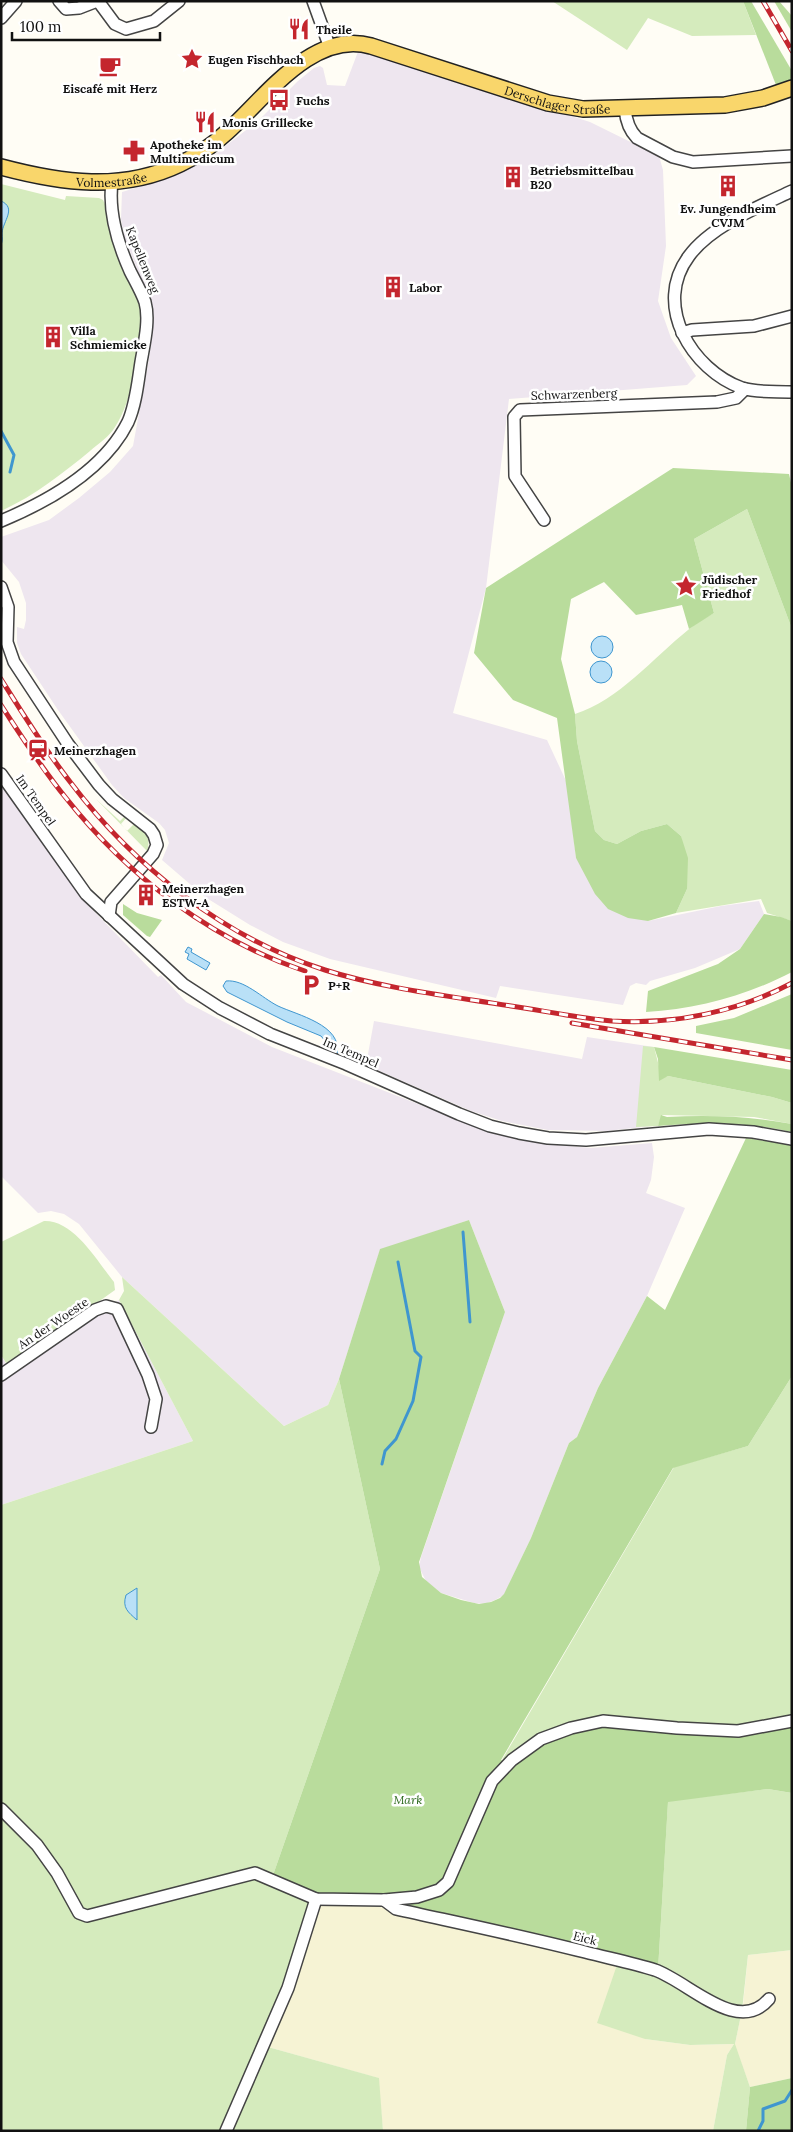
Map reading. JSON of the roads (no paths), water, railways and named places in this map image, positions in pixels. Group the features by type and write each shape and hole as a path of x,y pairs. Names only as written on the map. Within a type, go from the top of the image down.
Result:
{"main road":[{"name":"Derschlager Straße","path":"330,48 350,44 366,45 548,103 583,109 734,104 763,98 792,88"},
{"name":"Volmestraße","path":"1,167 58,180 87,183 112,182 147,176 172,167 195,156 226,134 297,65 330,48"}],"street":[{"path":"1,18 12,8 16,1"},
{"path":"59,1 66,10 98,1 115,24 126,29 154,21 179,1"},
{"path":"313,1 330,48"},
{"path":"624,109 631,132 637,138 683,160 693,162 792,156"},
{"name":"Kapellenweg","path":"1,521 49,498 87,470 119,436 131,413 143,352 146,312 143,297 118,240 113,214 112,182"},
{"path":"792,191 735,220 690,254 678,276 675,291 677,319 682,333 692,350 707,367 724,379 745,389 792,392"},
{"path":"682,333 692,330 754,326 792,316"},
{"name":"Schwarzenberg","path":"544,520 518,481 514,471 514,417 520,410 717,402 736,398 745,389"},
{"path":"1,587 8,607 7,642 14,662 85,766 112,799 144,824 156,840 156,849 153,854 111,902 109,916"},
{"name":"Im Tempel","path":"1,774 86,894 182,984 220,1008 270,1034 490,1126 548,1138 610,1139 651,1134 717,1130 753,1132 792,1139"},
{"name":"An der Woeste","path":"1,1375 95,1310 106,1306 117,1309 148,1375 156,1399 151,1427"},
{"path":"1,1809 37,1845 57,1873 79,1913 82,1915 87,1916 135,1905 255,1873 316,1899 384,1900 428,1895 439,1890 448,1882 492,1781 512,1760 541,1739 571,1728 603,1721 677,1728 738,1730 792,1721"},
{"path":"226,2131 288,1988 316,1899"},
{"name":"Eick","path":"384,1900 396,1909 564,1947 656,1971 729,2010 744,2013 754,2012 769,1999"}],"water":[{"path":"1,201 6,204 9,211 3,228 1,245"},
{"path":"602,636 610,639 613,647 610,655 602,658 594,655 591,647 594,639"},
{"path":"601,661 609,664 612,672 609,680 601,683 593,680 590,672 593,664"},
{"path":"188,947 192,949 191,952 210,963 206,970 187,959 189,954 185,952"},
{"path":"226,981 233,981 246,986 278,1006 317,1022 333,1036 337,1044 337,1054 328,1050 326,1042 321,1036 287,1022 227,992 223,986"},
{"path":"137,1588 137,1620 125,1607 125,1603 126,1595"}],"waterway":[{"path":"1,431 14,455 10,472"},
{"path":"463,1232 470,1322"},
{"path":"382,1464 385,1451 396,1439 413,1401 421,1357 415,1351 398,1262"},
{"path":"758,2131 763,2121 763,2109 785,2101 792,2090"}],"railway":[{"path":"763,1 792,51"},
{"path":"1,679 34,732 61,770 96,814 123,843 184,896 217,919 252,939 288,956 348,977 394,987 612,1021 659,1021 705,1014 749,1002 792,983"},
{"path":"1,705 40,764 66,798 116,853 144,878 173,902 204,923 270,958 305,971"},
{"path":"572,1023 792,1060"}],"place":[{"name":"Theile","path":"299,29"},
{"name":"Eugen Fischbach","path":"192,59"},
{"name":"Eiscafé mit Herz","path":"110,66"},
{"name":"Fuchs","path":"279,100"},
{"name":"Monis Grillecke","path":"205,122"},
{"name":"Apotheke im Multimedicum","path":"134,151"},
{"name":"Betriebsmittelbau B20","path":"513,177"},
{"name":"Ev. Jungendheim CVJM","path":"728,186"},
{"name":"Labor","path":"393,287"},
{"name":"Villa Schmiemicke","path":"53,337"},
{"name":"Jüdischer Friedhof","path":"686,586"},
{"name":"Meinerzhagen","path":"38,750"},
{"name":"Meinerzhagen ESTW-A","path":"146,895"},
{"name":"P+R","path":"311,985"}],"park label":[{"name":"Mark","path":"408,1799"}]}
